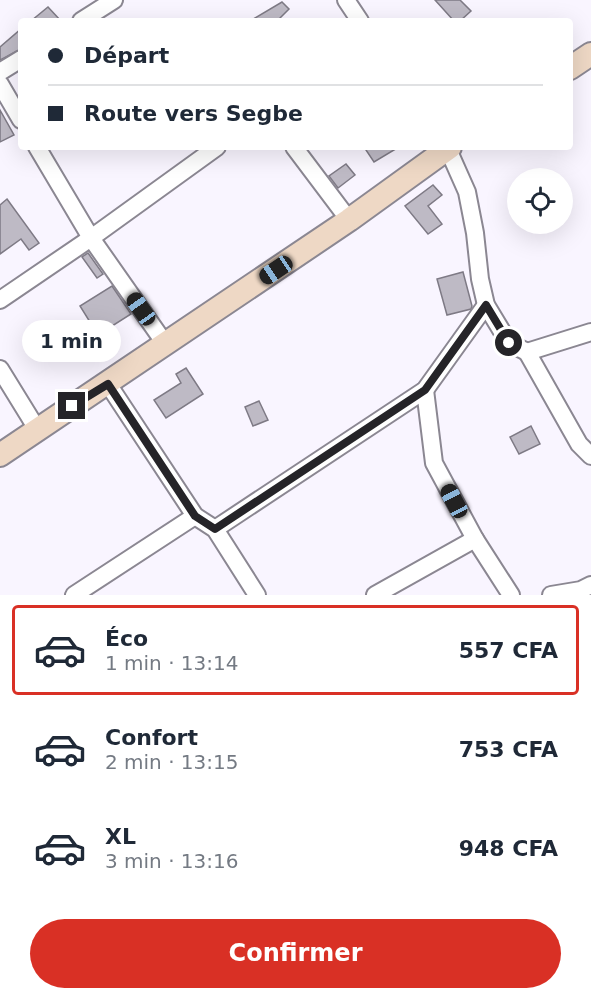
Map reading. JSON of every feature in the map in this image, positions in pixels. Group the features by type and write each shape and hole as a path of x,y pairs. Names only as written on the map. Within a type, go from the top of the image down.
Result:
{"main road":[{"path":"573,66 591,54"},
{"path":"0,455 349,220 444,150"}],"street":[{"path":"86,18 114,0"},
{"path":"346,0 358,18"},
{"path":"0,72 18,61"},
{"path":"0,84 18,115"},
{"path":"39,150 91,238 166,345"},
{"path":"0,300 213,150"},
{"path":"296,150 349,220"},
{"path":"449,150 467,192 486,305 509,343 527,352 579,444 591,456"},
{"path":"215,529 425,390 486,305"},
{"path":"527,352 591,332"},
{"path":"0,369 37,429"},
{"path":"108,384 195,516 215,529 257,595"},
{"path":"425,390 434,463 475,539 511,595"},
{"path":"74,595 195,516"},
{"path":"375,595 475,539"},
{"path":"551,595 581,590 591,585"}],"building":[{"path":"435,0 460,0 471,11 463,18 451,18"},
{"path":"282,2 289,9 280,18 255,18"},
{"path":"48,7 58,18 35,18"},
{"path":"18,32 18,51 0,60 0,47"},
{"path":"0,110 14,135 0,142"},
{"path":"366,150 394,150 374,162"},
{"path":"346,164 355,175 338,188 329,176"},
{"path":"433,185 442,195 428,206 442,224 428,234 405,206"},
{"path":"7,199 39,243 29,250 21,239 0,254 0,205"},
{"path":"88,253 103,274 97,278 82,257"},
{"path":"463,272 471,309 447,315 437,279"},
{"path":"112,286 131,314 98,335 80,306"},
{"path":"186,368 203,394 166,418 154,400 181,383 176,374"},
{"path":"259,401 268,420 253,426 245,407"},
{"path":"531,426 540,444 519,454 510,437"}],"route":[{"path":"72,406 108,384 195,516 215,529 425,390 486,305 509,343"}]}
